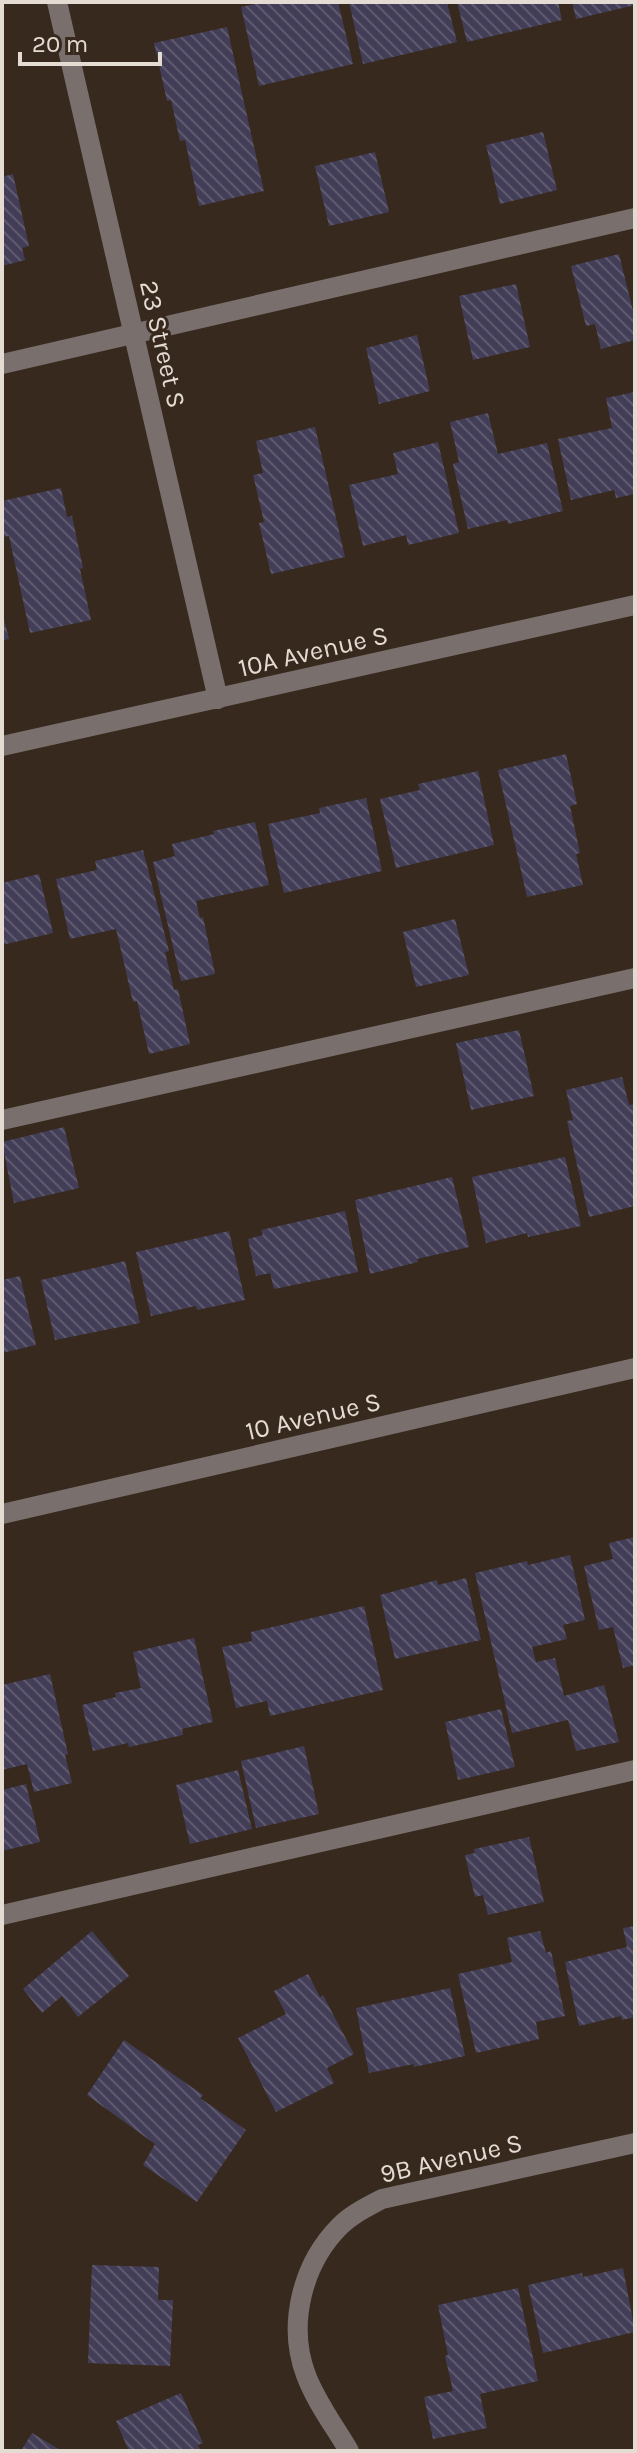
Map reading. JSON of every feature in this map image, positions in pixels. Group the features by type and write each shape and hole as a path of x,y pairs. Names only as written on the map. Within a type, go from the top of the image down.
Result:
{"street":[{"name":"23 Street S","path":"57,2 218,699"},
{"path":"2,364 635,218"},
{"name":"10A Avenue S","path":"2,746 635,605"},
{"path":"2,1120 635,978"},
{"name":"10 Avenue S","path":"2,1514 635,1368"},
{"path":"2,1915 635,1770"},
{"name":"9B Avenue S","path":"349,2451 316,2396 298,2345 298,2314 305,2284 339,2228 382,2199 635,2143"}],"building":[{"path":"264,2 338,2 353,64 259,86 241,7"},
{"path":"349,2 447,2 457,42 363,64"},
{"path":"457,2 558,2 562,20 467,42"},
{"path":"572,2 635,2 635,5 576,19"},
{"path":"227,27 264,191 199,206 185,140 180,141 171,100 167,101 154,43"},
{"path":"543,132 557,190 500,204 486,145"},
{"path":"375,152 389,212 329,226 315,166"},
{"path":"13,174 29,246 22,248 25,260 2,266 2,177"},
{"path":"619,254 635,319 635,340 601,349 595,324 586,326 571,266"},
{"path":"516,284 530,347 473,360 459,296"},
{"path":"417,335 430,391 379,404 366,348"},
{"path":"635,392 635,494 616,498 614,490 571,500 558,439 612,428 606,398"},
{"path":"488,413 498,454 547,443 563,511 508,524 507,520 468,529 453,464 459,462 450,422"},
{"path":"315,427 345,557 271,574 259,523 264,522 253,475 263,473 256,441"},
{"path":"438,442 459,533 408,545 406,535 363,546 349,485 398,474 393,453"},
{"path":"61,488 67,517 72,516 91,620 30,633 9,536 2,537 2,501"},
{"path":"2,611 9,639 2,640"},
{"path":"566,754 577,804 570,806 583,885 527,897 498,770"},
{"path":"478,771 494,845 396,868 380,799 420,790 418,784"},
{"path":"366,798 382,871 284,893 268,824 320,813 319,808"},
{"path":"255,822 269,885 196,901 200,918 203,917 215,974 181,981 153,862 175,856 172,844"},
{"path":"143,850 169,951 165,952 174,990 178,989 190,1044 149,1054 116,929 70,939 56,879 97,870 95,861"},
{"path":"39,874 53,933 2,945 2,883"},
{"path":"455,919 469,975 416,987 403,932"},
{"path":"519,1030 534,1096 471,1110 456,1043"},
{"path":"622,1077 629,1105 635,1104 635,1206 589,1217 567,1121 573,1120 566,1090"},
{"path":"64,1127 79,1188 14,1203 2,1142"},
{"path":"565,1157 581,1226 528,1237 527,1233 486,1243 472,1177"},
{"path":"452,1177 469,1247 370,1274 355,1200"},
{"path":"345,1211 358,1272 274,1289 270,1273 256,1276 248,1239 263,1235 261,1230"},
{"path":"229,1231 245,1300 151,1316 136,1252"},
{"path":"125,1261 140,1323 55,1340 41,1280"},
{"path":"20,1276 36,1345 2,1353 2,1280"},
{"path":"635,1537 635,1665 623,1668 613,1627 599,1630 584,1566 613,1559 609,1543"},
{"path":"570,1555 585,1620 563,1625 567,1639 532,1647 536,1662 555,1658 564,1696 604,1685 619,1742 576,1751 568,1720 512,1733 475,1573"},
{"path":"466,1578 481,1640 395,1659 380,1595 437,1580 438,1585"},
{"path":"364,1606 383,1690 270,1716 267,1701 236,1708 222,1647 252,1641 251,1632"},
{"path":"194,1638 213,1722 182,1729 183,1735 93,1751 82,1705 141,1688 133,1652"},
{"path":"50,1674 72,1783 34,1792 27,1764 2,1770 2,1685"},
{"path":"501,1709 515,1767 458,1780 445,1722"},
{"path":"304,1746 319,1814 256,1828 241,1761"},
{"path":"238,1770 252,1829 190,1844 176,1785"},
{"path":"26,1784 40,1842 2,1851 2,1790"},
{"path":"529,1837 544,1902 488,1915 483,1895 475,1897 465,1855 475,1853 474,1849"},
{"path":"635,1926 635,2017 622,2020 621,2016 579,2026 565,1962 627,1947 623,1928"},
{"path":"92,1931 129,1976 78,2017 62,1996 42,2013 23,1989"},
{"path":"540,1931 546,1953 551,1951 565,2016 536,2022 539,2039 476,2053 458,1974 512,1962 507,1938"},
{"path":"308,1974 320,1997 323,1995 354,2054 327,2068 334,2083 276,2112 238,2038 286,2014 274,1991"},
{"path":"450,1988 465,2056 369,2073 356,2008"},
{"path":"124,2040 203,2095 200,2098 246,2130 197,2202 143,2165 155,2144 87,2095"},
{"path":"92,2265 159,2267 158,2300 173,2300 170,2366 88,2363"},
{"path":"623,2268 635,2332 543,2353 528,2285"},
{"path":"518,2288 538,2381 480,2394 487,2428 433,2439 424,2397 453,2391 438,2305"},
{"path":"181,2393 203,2443 198,2445 201,2451 129,2451 116,2421"},
{"path":"32,2433 62,2451 21,2451"}]}
